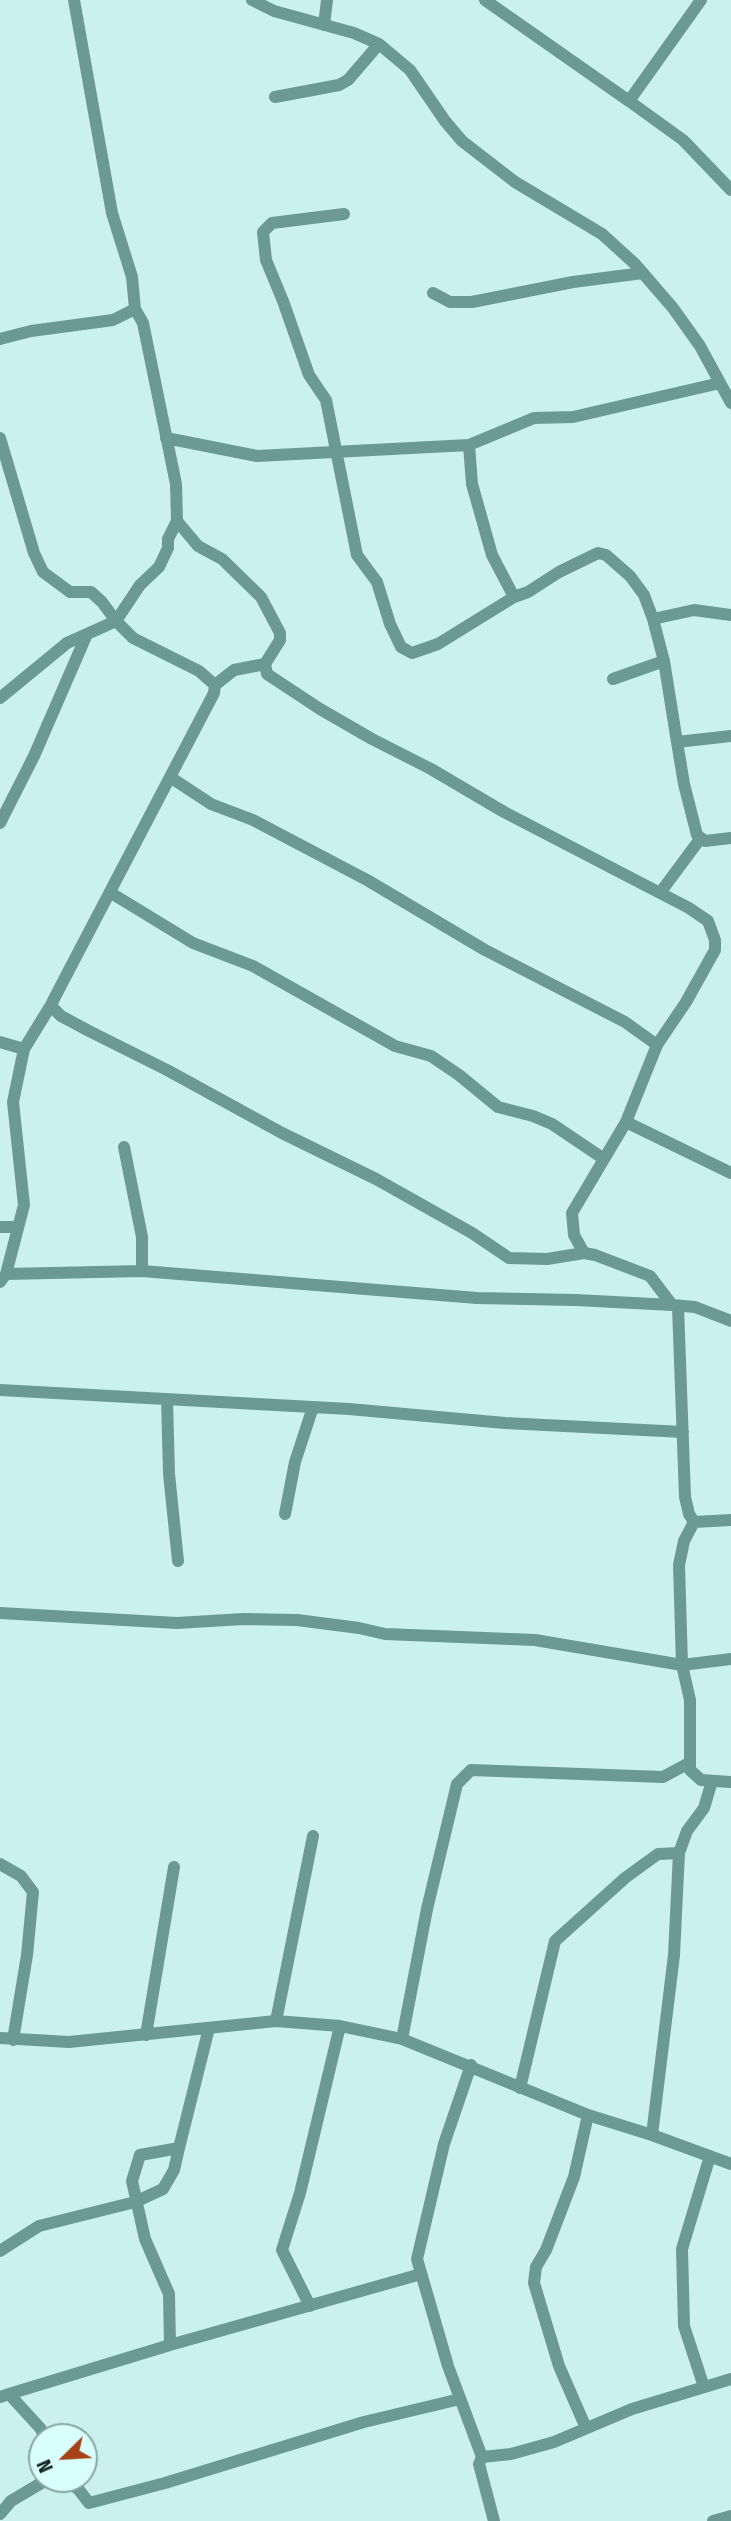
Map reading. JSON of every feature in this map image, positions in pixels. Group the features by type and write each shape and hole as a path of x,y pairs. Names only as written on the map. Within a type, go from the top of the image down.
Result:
{"street":[{"path":"0,698 67,643 116,621 139,585 159,567 177,521 176,484 143,323 135,309 132,277 112,213 74,0"},
{"path":"252,0 274,12 354,33 379,44 410,70 462,141 515,182 602,234 643,272 700,346 730,398"},
{"path":"324,25 327,0"},
{"path":"485,0 683,139 731,190"},
{"path":"629,101 701,0"},
{"path":"275,97 339,85 348,80 379,44"},
{"path":"344,214 272,223 263,232 266,260 309,375 326,400 357,555 377,582 390,624 401,647 412,653 438,644 514,597 601,552 629,576 644,594 653,619 664,661 684,784 700,839"},
{"path":"433,293 450,302 472,302 573,282 643,272"},
{"path":"0,339 31,331 113,320 135,309"},
{"path":"166,438 257,456 469,445 534,418 584,415 720,383"},
{"path":"0,438 34,554 43,572 70,592 91,592 133,638 200,671 215,685"},
{"path":"469,445 472,484 492,555 514,597"},
{"path":"177,521 198,546 222,559 261,597 280,633 280,640 265,664 267,674 320,709 504,812 708,921 715,940 715,950 686,1002 657,1045 625,1122 572,1213 574,1235 584,1253"},
{"path":"653,619 694,610 731,615"},
{"path":"0,823 34,755 87,634"},
{"path":"613,679 664,661"},
{"path":"265,664 234,670 215,685 214,693 111,892 51,1005 24,1049 7,1102 24,1205 3,1278 142,1271 477,1298 695,1307 731,1321"},
{"path":"677,742 731,736"},
{"path":"170,777 211,804 253,820 367,880 485,950 625,1022 657,1045"},
{"path":"700,839 705,841 731,838"},
{"path":"660,893 700,839"},
{"path":"111,892 193,943 253,965 395,1046 431,1056 498,1107 552,1124 604,1158"},
{"path":"51,1005 61,1016 89,1031 282,1133 376,1179 472,1233 509,1258 547,1259 584,1253 650,1276 676,1306 685,1497 694,1522"},
{"path":"0,1042 24,1049"},
{"path":"625,1122 731,1173"},
{"path":"124,1146 142,1237 142,1271"},
{"path":"0,1227 16,1227"},
{"path":"0,1390 313,1407 505,1423 683,1432"},
{"path":"167,1399 169,1474 178,1561"},
{"path":"285,1514 295,1462 313,1407"},
{"path":"694,1522 731,1520"},
{"path":"694,1522 684,1541 679,1565 682,1665 690,1700 689,1763 690,1770 701,1780 731,1782"},
{"path":"0,1613 177,1623 243,1619 297,1620 385,1634 535,1640 682,1665 731,1659"},
{"path":"402,2039 427,1909 457,1784 471,1770 663,1777 689,1763"},
{"path":"652,2135 674,1955 679,1853 687,1830 704,1808 712,1781"},
{"path":"276,2021 313,1836"},
{"path":"520,2088 555,1941 625,1878 658,1854 679,1853"},
{"path":"0,1864 21,1875 33,1892 27,1955 7,2039 69,2042 276,2021 340,2026 402,2039 588,2115 731,2164"},
{"path":"146,2035 174,1867"},
{"path":"310,2306 282,2250 300,2193 340,2026"},
{"path":"0,2251 38,2226 135,2202 163,2189 174,2170 209,2028"},
{"path":"471,2065 444,2144 417,2259 448,2366 482,2457 480,2465 494,2521"},
{"path":"586,2428 559,2366 534,2283 536,2267 546,2250 574,2176 588,2115"},
{"path":"170,2345 169,2294 145,2239 132,2181 140,2155 179,2148"},
{"path":"704,2388 684,2326 682,2249 710,2156"},
{"path":"4,2396 170,2345 421,2274"},
{"path":"482,2457 511,2454 554,2442 632,2409 731,2379"},
{"path":"4,2396 34,2423"},
{"path":"81,2493 89,2503 165,2483 363,2422 460,2399"},
{"path":"0,2514 11,2501 28,2491"},
{"path":"713,2521 731,2516"}]}
